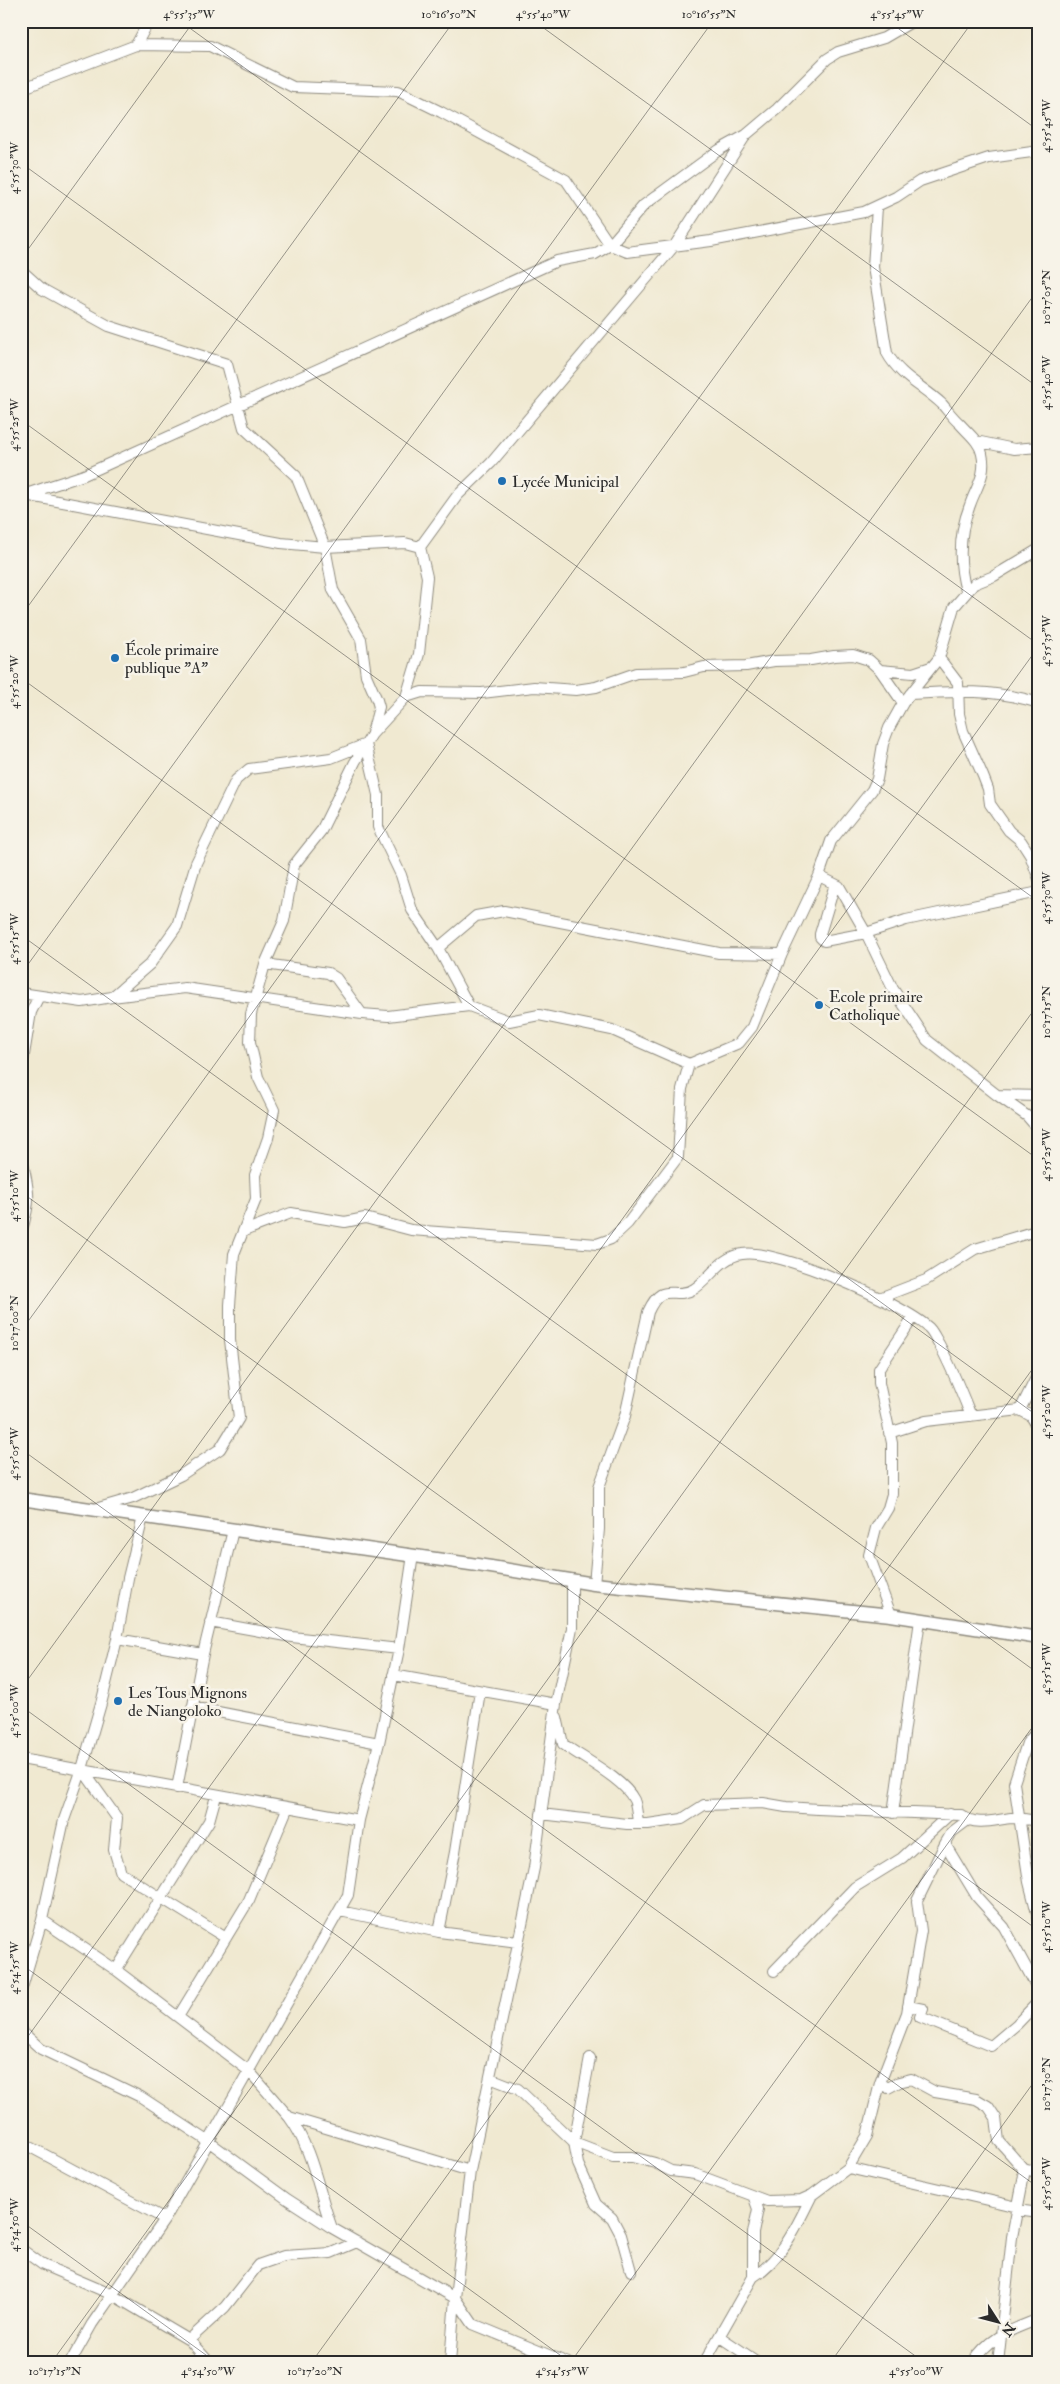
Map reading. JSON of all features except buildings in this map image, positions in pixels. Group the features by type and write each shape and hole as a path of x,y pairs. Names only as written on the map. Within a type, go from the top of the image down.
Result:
{"main road":[{"path":"21,1499 413,1555 594,1584 891,1615 1039,1638"}],"street":[{"path":"136,45 149,21"},
{"path":"22,491 84,475 557,261 595,254 610,245 644,205 719,150 746,135 777,109 827,58 838,52 884,38 914,21"},
{"path":"21,89 136,45 210,46 293,87 398,91 441,112 566,180 610,245 627,252 711,241 844,216 877,207 920,181 989,158 1039,151"},
{"path":"406,698 419,654 427,577 420,547 457,496 490,463 675,246 746,135"},
{"path":"877,207 873,267 888,353 894,366 942,404 976,441 982,453 983,469 979,487 970,504 962,538 960,559 966,591"},
{"path":"21,270 42,289 109,326 227,364 244,428 296,476 325,547 333,590 361,639 366,675 379,707 372,734"},
{"path":"976,441 1014,449 1039,447"},
{"path":"22,491 281,543 325,547 404,542 420,547"},
{"path":"21,994 82,1002 185,988 256,1000 388,1016 469,1006 509,1021 539,1015 612,1030 689,1064 738,1043 752,1027 782,954 819,876 830,842 872,790 877,778 883,744 902,703 939,658 954,607 974,584 1008,568 1039,549"},
{"path":"95,1510 133,1498 180,1476 220,1449 239,1418 230,1340 230,1305 234,1254 256,1199 255,1176 268,1138 274,1110 258,1077 250,1042 251,1014 265,964 284,921 294,865 321,830 328,813 372,734 406,698 422,692 482,694 534,688 576,690 596,687 636,673 684,672 704,667 746,666 774,661 811,660 853,655 869,660 880,670 902,703"},
{"path":"939,658 958,683 959,714 962,731 985,782 990,804 1009,831 1021,841 1030,855 1039,879"},
{"path":"880,670 913,673 932,667"},
{"path":"910,694 959,690 1016,696 1039,703"},
{"path":"366,744 378,795 378,827 402,875 412,910 438,948 469,1006"},
{"path":"112,997 150,964 177,926 196,862 236,780 248,769 331,758 366,744"},
{"path":"819,876 839,886 866,933 893,990 927,1040 997,1095 1028,1116 1039,1130"},
{"path":"834,884 820,937 827,941 866,933 906,920 1039,892"},
{"path":"438,948 476,916 504,911 719,953 782,954"},
{"path":"265,964 328,973 336,978 362,1014"},
{"path":"21,1073 31,1012 39,996"},
{"path":"21,1017 31,1012"},
{"path":"244,1231 291,1213 345,1222 365,1218 410,1230 597,1244 611,1239 628,1223 678,1157 682,1089 689,1064"},
{"path":"997,1095 1039,1096"},
{"path":"21,1155 29,1192 29,1207 21,1233"},
{"path":"882,1297 926,1280 975,1249 1039,1230"},
{"path":"594,1584 599,1529 599,1487 625,1416 648,1312 653,1301 666,1292 682,1292 693,1289 726,1259 742,1254 767,1254 882,1297 930,1328 957,1377 971,1416"},
{"path":"891,1615 869,1556 876,1528 888,1508 892,1494 892,1443 879,1383 879,1368 913,1318"},
{"path":"1020,1410 1039,1372"},
{"path":"889,1433 926,1420 1020,1410 1031,1416 1039,1428"},
{"path":"21,1991 42,1920 64,1820 82,1770 117,1639 128,1578 143,1517"},
{"path":"177,1788 203,1654 233,1530"},
{"path":"70,2363 92,2324 165,2219 348,1895 359,1820 379,1742 399,1648 413,1555"},
{"path":"450,2363 455,2298 470,2171 534,1868 556,1708 572,1628 572,1580"},
{"path":"893,1813 920,1620"},
{"path":"210,1622 292,1637 399,1648"},
{"path":"117,1639 203,1654"},
{"path":"393,1676 480,1691 556,1708"},
{"path":"439,1932 455,1852 480,1691"},
{"path":"192,1707 379,1742"},
{"path":"556,1708 563,1744 613,1778 630,1793 635,1802 638,1823"},
{"path":"1039,1729 1027,1744 1014,1784 1029,1882 1039,1920"},
{"path":"21,1759 287,1809 359,1820"},
{"path":"82,1770 117,1818 114,1850 121,1874 159,1899 226,1938"},
{"path":"116,1970 208,1821 216,1796"},
{"path":"542,1814 648,1824 682,1819 704,1805 763,1803 786,1807 950,1814 961,1815 968,1820 980,1822 1018,1818 1039,1821"},
{"path":"178,2017 249,1900 287,1809"},
{"path":"774,1971 855,1887 908,1854 950,1814"},
{"path":"490,2078 518,2089 574,2142 613,2157 632,2157 656,2163 671,2171 695,2174 754,2198 768,2201 801,2200 812,2195 848,2168 867,2136 880,2083 907,2013 921,1931 918,1901 952,1832 968,1820"},
{"path":"945,1844 977,1897 1004,1927 1039,1992"},
{"path":"340,1911 439,1932 518,1942"},
{"path":"42,1920 116,1970 249,2071 289,2117 302,2139 332,2228"},
{"path":"908,2006 923,2010 920,2017 991,2046 1039,2001"},
{"path":"21,2031 41,2049 141,2098 208,2141 287,2199 332,2228 455,2298 474,2324 568,2363"},
{"path":"590,2058 574,2142 581,2174 596,2204 612,2218 621,2235 631,2271"},
{"path":"880,2083 888,2088 899,2082 911,2079 935,2092 976,2100 988,2106 996,2118 999,2141 1022,2167 1024,2175 1012,2237 998,2363"},
{"path":"289,2117 470,2171"},
{"path":"21,2142 165,2219"},
{"path":"848,2168 1039,2214"},
{"path":"1026,2169 1039,2173"},
{"path":"704,2363 754,2277 767,2268 784,2246 812,2195"},
{"path":"754,2198 758,2209 753,2234 754,2277"},
{"path":"189,2340 225,2307 258,2265 284,2256 331,2253 357,2242"},
{"path":"21,2249 43,2265 113,2295 189,2340 210,2363"},
{"path":"972,2363 983,2347 1001,2333 1039,2319"},
{"path":"720,2337 758,2362"}],"place":[{"name":"Lycée Municipal","path":"502,481"},
{"name":"École primaire publique \"A\"","path":"115,658"},
{"name":"Ecole primaire Catholique","path":"819,1005"},
{"name":"Les Tous Mignons de Niangoloko","path":"118,1701"}]}
